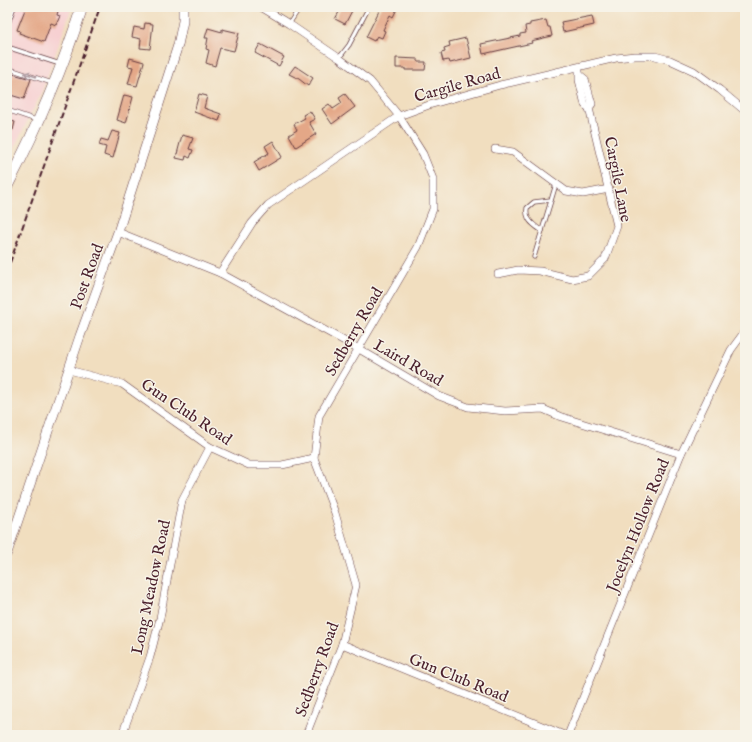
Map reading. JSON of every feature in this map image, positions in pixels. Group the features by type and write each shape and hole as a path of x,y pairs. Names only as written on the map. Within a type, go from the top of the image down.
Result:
{"main road":[{"path":"7,186 10,174 54,83 82,7"}],"street":[{"name":"Post Road","path":"7,553 80,336 118,232 178,45 183,21 183,7"},
{"name":"Sedberry Road","path":"261,7 289,24 370,81 399,116 423,154 432,180 433,209 418,247 319,416 314,458 335,513 356,585 342,644 306,735"},
{"name":"Cargile Road","path":"220,273 252,223 268,205 399,116 429,105 578,66 616,58 655,56 670,60 694,71 745,111"},
{"name":"Cargile Lane","path":"498,274 518,270 540,271 572,279 588,276 605,260 617,226 589,108 585,105 579,80 580,75 578,66"},
{"path":"495,149 513,152 566,191 583,194 609,189"},
{"name":"Laird Road","path":"118,232 220,273 359,349 439,396 468,408 505,411 543,409 559,416 681,454"},
{"name":"Jocelyn Hollow Road","path":"568,735 681,454 731,350 745,331"},
{"name":"Gun Club Road","path":"69,370 122,384 210,447 249,465 282,465 314,458"},
{"name":"Long Meadow Road","path":"122,735 150,657 160,618 182,500 210,447"},
{"name":"Gun Club Road","path":"342,644 564,735"}],"lane":[{"path":"7,26 14,7"},
{"path":"289,24 300,7"},
{"path":"339,58 349,45 369,7"},
{"path":"7,47 61,64"},
{"path":"7,68 54,83"},
{"path":"7,110 37,120"},
{"path":"534,257 556,184"},
{"path":"542,231 530,222 527,217 527,208 534,202 551,200"}],"shaded area":[{"path":"7,7 72,7 41,94 7,162"}],"building":[{"path":"26,7 59,7 57,15 60,16 56,25 51,23 44,42 19,33 20,31 17,30"},
{"path":"342,7 354,7 345,24 335,19"},
{"path":"381,7 392,7 397,9 393,17 390,15 383,30 385,31 382,38 377,36 374,41 366,37"},
{"path":"592,16 594,25 563,32 561,22"},
{"path":"546,20 548,27 550,27 552,36 531,41 532,43 483,54 481,44 520,36 520,34 526,33 525,26 530,25 530,23"},
{"path":"145,23 153,24 150,49 140,48 141,39 132,37 134,27 144,29"},
{"path":"208,28 222,32 222,29 239,33 234,51 220,48 215,66 206,63 209,50 206,49 208,38 205,38"},
{"path":"466,38 471,58 450,63 449,60 443,61 441,53 445,52 444,48 450,46 449,42"},
{"path":"260,44 284,57 279,66 255,53"},
{"path":"130,58 144,62 137,86 128,84 133,67 128,66"},
{"path":"396,58 418,59 418,62 426,62 425,70 405,70 405,68 396,68"},
{"path":"295,66 313,78 308,86 289,74"},
{"path":"13,74 31,79 24,99 7,94 9,88 7,87 7,83 9,77 12,78"},
{"path":"199,94 207,96 204,108 221,114 219,121 194,112"},
{"path":"345,94 355,107 332,124 322,109 329,104 333,109 342,103 339,98"},
{"path":"124,95 133,97 126,123 117,120"},
{"path":"310,111 315,119 309,122 316,134 296,147 289,135 297,130 294,124 305,118 303,115"},
{"path":"7,120 15,122 13,130 7,128"},
{"path":"112,131 120,133 113,158 104,155 106,147 99,145 101,139 108,141"},
{"path":"182,135 193,138 189,149 193,150 190,158 186,156 185,160 176,158"},
{"path":"273,141 282,157 259,171 254,162 269,153 265,146"}],"railway":[{"path":"7,271 100,7"}]}
